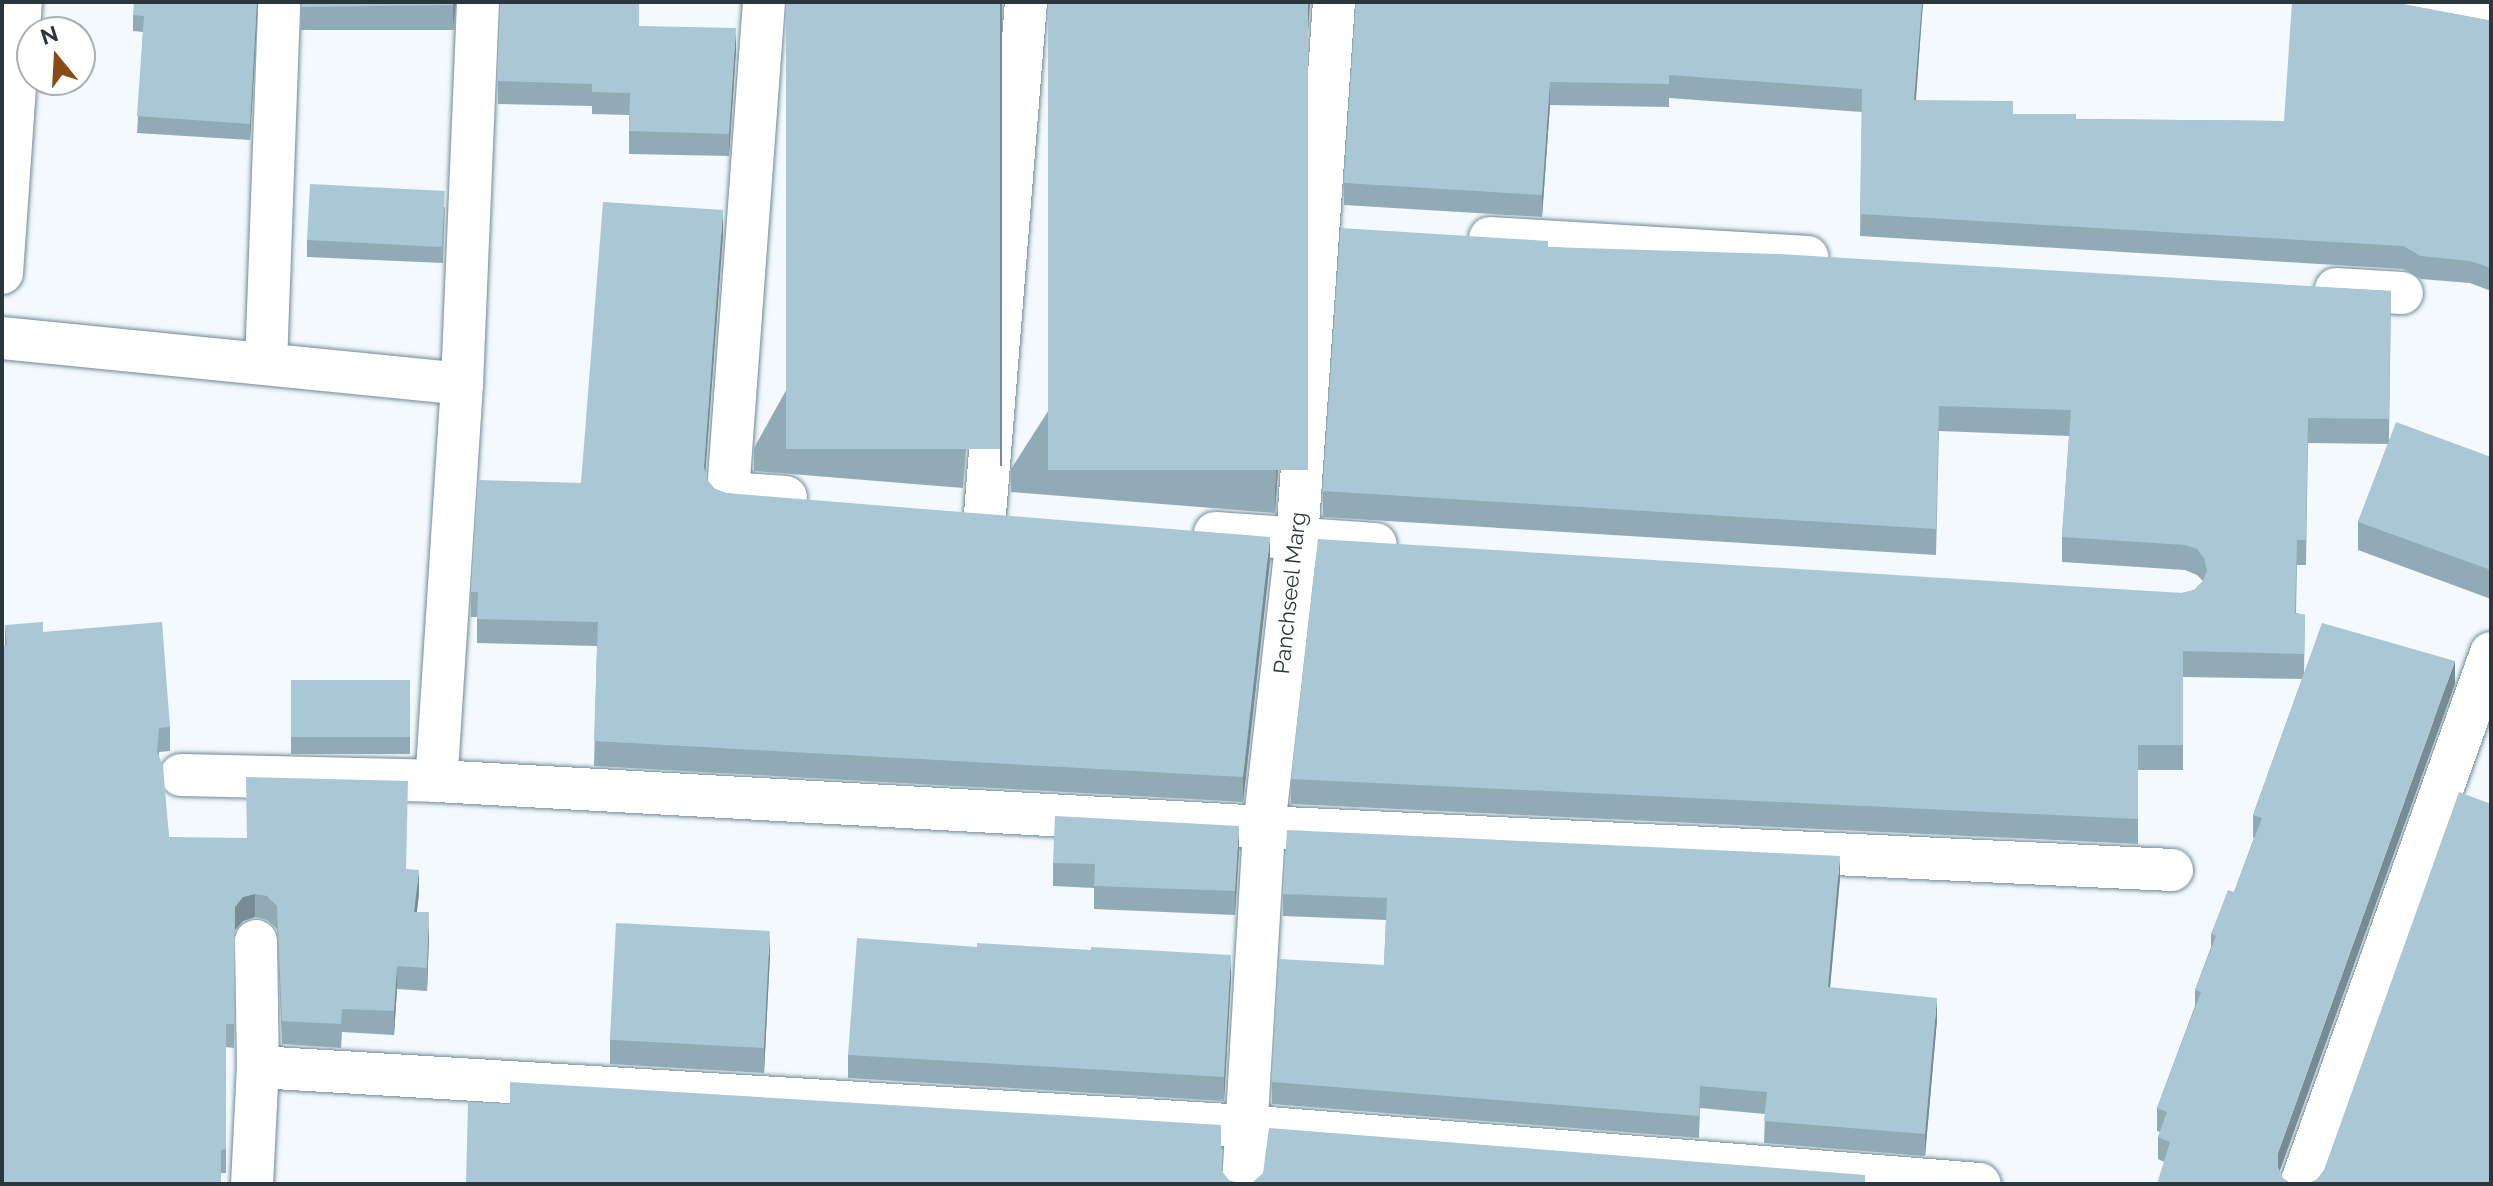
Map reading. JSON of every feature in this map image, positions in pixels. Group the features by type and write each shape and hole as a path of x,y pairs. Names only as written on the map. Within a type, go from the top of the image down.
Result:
{"street":[{"path":"2,273 21,2"},
{"path":"266,364 279,2"},
{"path":"436,781 462,384 478,2"},
{"path":"764,2 728,493 819,500"},
{"path":"940,510 1001,515 1026,2"},
{"name":"Panchseel Marg","path":"1243,1184 1244,1126 1264,827 1337,229 1334,2"},
{"path":"2399,2 2491,19"},
{"path":"1448,235 1845,259"},
{"path":"2290,286 2402,293"},
{"path":"2,338 462,384"},
{"path":"1172,529 1408,546"},
{"path":"2301,1184 2491,653"},
{"path":"181,775 436,781 1264,827 2172,870"},
{"path":"252,1184 258,1067 256,941"},
{"path":"258,1067 1244,1126 1980,1184"}],"building":[{"path":"134,2 257,2 250,124 137,116 144,16 133,15"},
{"path":"302,2 453,2 453,5 302,7"},
{"path":"501,2 639,2 639,26 736,28 729,134 629,131 630,93 592,92 592,84 498,81"},
{"path":"786,2 1000,2 1000,449 786,449"},
{"path":"1048,2 1308,2 1308,470 1048,470"},
{"path":"1356,2 1922,2 1914,100 2013,101 2013,114 2076,114 2076,119 2284,121 2292,2 2393,2 2491,20 2491,268 2470,261 2421,256 2403,246 1860,214 1862,89 1669,75 1669,84 1550,82 1542,195 1344,183"},
{"path":"310,184 445,191 442,247 307,240"},
{"path":"603,202 723,210 704,467 707,480 715,489 726,493 1270,537 1243,777 594,741 598,622 477,619 478,592 471,592 478,480 581,483"},
{"path":"1341,228 1548,241 1548,247 1779,254 2391,291 2389,419 2308,418 2306,540 2297,540 2295,613 2305,615 2304,654 2183,651 2183,745 2138,745 2138,819 1291,779 1318,539 2182,593 2194,590 2202,583 2207,571 2204,558 2197,549 2185,545 2062,537 2071,410 1939,406 1936,529 1323,491"},
{"path":"2396,422 2491,457 2491,570 2358,522"},
{"path":"43,622 43,632 162,622 170,727 159,728 157,752 163,766 169,837 247,838 246,777 408,781 406,869 419,870 414,912 429,912 427,968 397,966 394,1011 342,1009 341,1024 282,1021 277,906 267,896 255,894 243,897 235,907 234,1024 226,1024 226,1149 221,1150 221,1184 2,1184 2,645 7,645 5,625"},
{"path":"2322,623 2455,661 2278,1153 2278,1167 2283,1178 2292,1184 2157,1184 2170,1142 2158,1137 2167,1112 2157,1108 2201,992 2195,990 2216,936 2211,934 2228,890 2234,892 2262,818 2253,815"},
{"path":"291,680 410,680 410,737 291,737"},
{"path":"2459,792 2491,804 2491,1184 2308,1184 2324,1170"},
{"path":"1055,816 1239,826 1235,891 1094,886 1095,864 1053,863"},
{"path":"1287,830 1840,856 1828,987 1937,998 1925,1134 1764,1121 1767,1092 1700,1086 1699,1116 1272,1082 1279,959 1384,965 1387,898 1283,894"},
{"path":"616,923 770,931 764,1048 610,1040"},
{"path":"857,938 977,947 977,943 1231,955 1224,1077 848,1055"},
{"path":"510,1082 1221,1125 1221,1170 1229,1180 1241,1184 466,1184 468,1103 510,1104"},
{"path":"1269,1128 1865,1175 1865,1184 1241,1184 1253,1182 1263,1173"}]}
